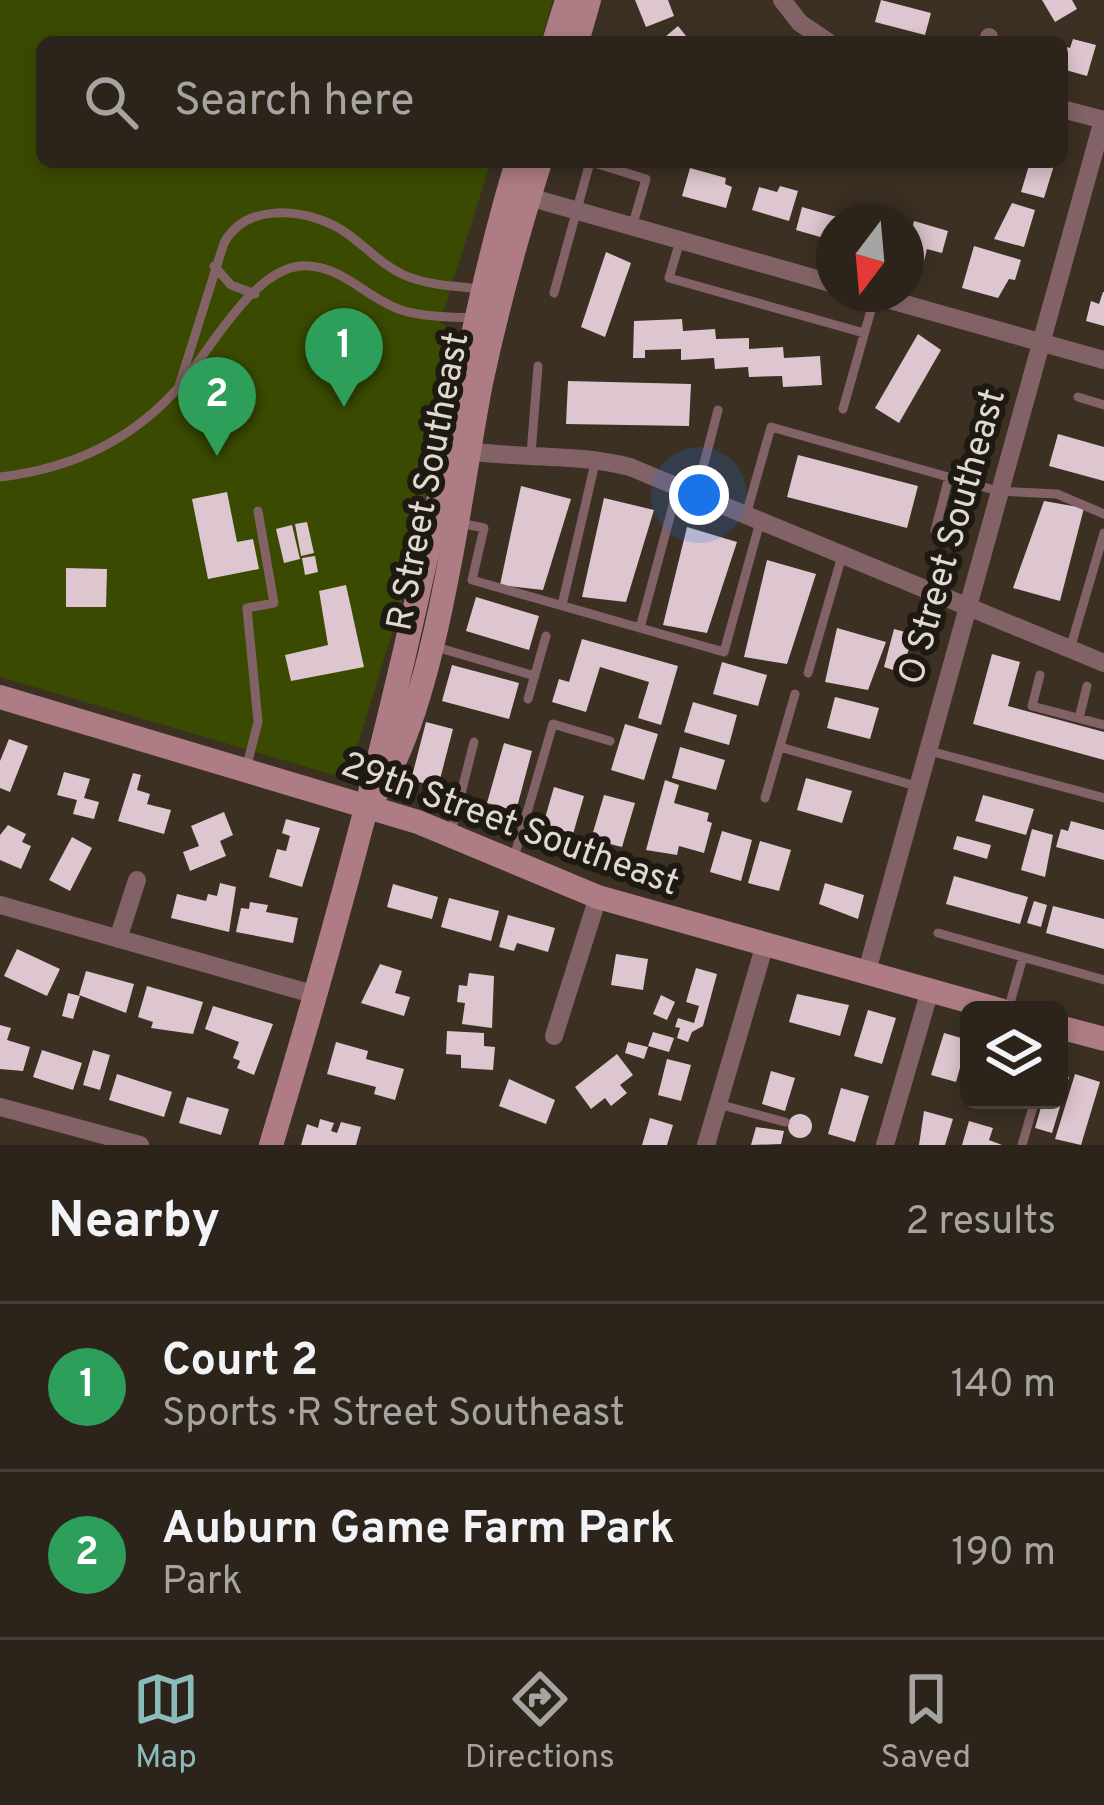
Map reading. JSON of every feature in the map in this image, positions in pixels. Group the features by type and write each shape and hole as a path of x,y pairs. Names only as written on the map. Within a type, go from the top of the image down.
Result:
{"street":[{"path":"556,36 567,0"},
{"path":"579,36 590,0"},
{"path":"782,0 818,36"},
{"path":"1068,111 1104,120"},
{"name":"O Street Southeast","path":"866,971 924,750 1104,120"},
{"name":"R Street Southeast","path":"366,806 390,778 430,645 469,451 485,315 481,290 516,168"},
{"name":"R Street Southeast","path":"271,1145 366,806 485,315 538,168"},
{"path":"529,197 816,279"},
{"path":"924,310 1104,360"},
{"path":"469,451 531,460 596,459 687,491 1104,663"},
{"name":"29th Street Southeast","path":"0,697 451,833 598,897 971,1001"},
{"path":"118,939 136,880"},
{"path":"554,1036 598,897"},
{"path":"0,905 316,995"},
{"path":"706,1145 766,944"},
{"path":"885,1145 930,990"},
{"path":"1068,1030 1104,1040"},
{"path":"0,1107 72,1137 140,1145"}],"lane":[{"path":"554,293 588,168"},
{"path":"610,168 646,179 632,227"},
{"path":"178,388 214,266 238,226 261,215 290,213 333,225 382,264 412,278 481,290"},
{"path":"680,241 669,278 864,333"},
{"path":"214,266 231,285 255,294"},
{"path":"0,477 37,472 101,450 178,388 255,294 281,271 315,267 334,271 398,309 485,315"},
{"path":"843,409 868,312"},
{"path":"531,460 538,366"},
{"path":"1078,397 1104,405"},
{"path":"640,628 718,410"},
{"path":"455,522 484,528 472,580 724,652 771,427 998,491 1057,494 1088,502 1104,514"},
{"path":"562,605 596,459"},
{"path":"935,531 949,477"},
{"path":"245,770 258,722 247,608 274,603 258,511"},
{"path":"1070,650 1104,533"},
{"path":"808,673 842,556"},
{"path":"529,699 546,637"},
{"path":"430,645 535,676"},
{"path":"1040,675 1031,706 1104,725"},
{"path":"1078,718 1087,686"},
{"path":"765,798 795,694"},
{"path":"513,862 553,724 610,741"},
{"path":"451,833 474,742"},
{"path":"780,747 916,786"},
{"path":"924,750 1104,798"},
{"path":"938,933 1104,980"},
{"path":"1007,1001 1023,957"},
{"path":"718,1104 785,1122"},
{"path":"1022,1145 1032,1109"}],"green space":[{"path":"0,0 553,0 543,36 36,36 36,168 489,168 440,322 457,335 409,578 349,773 334,775 0,677"}],"building":[{"path":"635,0 668,0 674,16 646,27"},
{"path":"881,0 931,13 925,35 875,22"},
{"path":"1042,0 1072,0 1077,9 1055,22"},
{"path":"678,26 686,36 666,36"},
{"path":"1073,39 1096,45 1087,76 1068,71"},
{"path":"690,168 726,178 725,184 732,187 726,208 682,196"},
{"path":"1028,168 1053,168 1044,198 1021,192"},
{"path":"780,186 798,191 789,221 752,210 759,187 777,192"},
{"path":"1012,203 1035,210 1024,247 994,239"},
{"path":"802,207 816,211 816,236 796,230"},
{"path":"924,224 948,231 942,253 927,249 924,261"},
{"path":"974,246 1021,260 1015,280 1009,279 998,298 962,288"},
{"path":"606,252 631,263 605,337 581,327"},
{"path":"1103,292 1104,326 1086,321 1091,301 1099,304"},
{"path":"682,319 683,331 715,329 716,339 749,338 749,349 783,347 784,358 820,356 822,385 783,387 782,376 749,377 748,367 715,369 714,358 681,360 681,349 645,350 645,358 633,358 634,321"},
{"path":"918,334 941,350 899,423 875,408"},
{"path":"568,381 691,384 689,426 566,424"},
{"path":"1058,434 1104,447 1104,481 1049,466"},
{"path":"798,455 918,486 907,528 787,497"},
{"path":"521,486 571,499 543,590 500,585"},
{"path":"227,492 237,542 253,539 259,569 208,579 192,499"},
{"path":"604,498 654,510 626,602 582,597"},
{"path":"1044,501 1084,508 1060,601 1013,588"},
{"path":"307,522 314,553 301,556 295,524"},
{"path":"292,525 300,559 284,563 276,529"},
{"path":"687,527 737,542 707,633 663,625"},
{"path":"315,556 318,572 305,575 302,558"},
{"path":"767,560 816,574 787,664 744,657"},
{"path":"66,568 107,569 106,607 66,607"},
{"path":"346,585 364,667 291,681 285,655 328,645 319,591"},
{"path":"476,597 539,616 529,650 466,631"},
{"path":"837,628 886,642 868,690 825,682"},
{"path":"894,629 913,634 902,673 884,667"},
{"path":"582,639 678,666 661,725 638,718 649,682 600,667 586,712 552,702 559,679 569,682"},
{"path":"992,654 1020,662 1008,706 1104,732 1104,760 973,724"},
{"path":"722,662 767,675 758,706 713,694"},
{"path":"452,665 519,683 509,719 442,701"},
{"path":"835,697 879,708 870,739 827,728"},
{"path":"693,702 737,715 729,745 684,732"},
{"path":"426,722 453,729 438,787 411,780"},
{"path":"625,724 658,734 644,780 611,770"},
{"path":"9,739 28,746 10,792 0,788 0,761"},
{"path":"504,743 532,751 516,811 487,803"},
{"path":"680,747 725,760 716,790 672,778"},
{"path":"64,772 90,779 84,798 99,802 94,819 73,814 77,800 57,795"},
{"path":"133,773 141,775 137,790 150,794 147,804 171,810 164,834 118,821"},
{"path":"806,778 852,791 842,823 797,810"},
{"path":"665,780 679,785 674,803 709,813 707,821 712,823 704,853 679,846 677,855 646,850"},
{"path":"554,787 584,796 573,834 543,825"},
{"path":"604,795 635,803 622,847 591,839"},
{"path":"983,795 1034,809 1026,835 975,821"},
{"path":"224,812 233,835 220,841 226,856 190,871 183,852 199,846 191,826"},
{"path":"286,819 320,828 302,887 269,877 277,849 286,851 290,836 282,833"},
{"path":"1071,821 1104,830 1104,860 1056,847 1061,829 1068,831"},
{"path":"8,825 26,834 22,842 31,846 21,869 0,860 0,835"},
{"path":"1032,829 1053,835 1045,877 1021,870"},
{"path":"722,831 752,840 741,881 710,872"},
{"path":"957,836 991,845 987,859 953,849"},
{"path":"72,837 92,848 70,891 49,880"},
{"path":"760,841 791,850 779,891 748,883"},
{"path":"954,876 1028,897 1020,924 946,904"},
{"path":"220,883 236,887 229,932 171,918 177,894 206,901 208,894 217,896"},
{"path":"825,883 864,895 858,919 819,904"},
{"path":"393,884 438,897 432,919 387,907"},
{"path":"449,898 499,911 491,941 441,927"},
{"path":"1034,901 1047,905 1041,927 1027,923"},
{"path":"250,902 268,905 266,912 298,918 293,943 236,932 241,908 249,909"},
{"path":"1053,906 1104,919 1104,949 1046,933"},
{"path":"508,915 555,928 548,952 517,943 514,951 499,947"},
{"path":"17,949 60,969 47,996 4,976"},
{"path":"616,954 648,959 643,990 611,985"},
{"path":"380,964 402,971 395,993 410,997 404,1016 361,1003"},
{"path":"696,968 717,974 703,1026 692,1032 688,1042 677,1038 680,1028 675,1027 678,1018 694,1023 699,1006 686,1002"},
{"path":"86,971 134,984 126,1013 79,995"},
{"path":"469,973 494,976 492,1028 462,1024 465,1003 457,1002 459,985 467,986"},
{"path":"147,986 203,1002 193,1034 151,1028 153,1022 138,1017"},
{"path":"68,993 80,996 73,1019 62,1016"},
{"path":"797,994 849,1005 840,1036 789,1022"},
{"path":"661,995 675,1002 667,1020 653,1014"},
{"path":"213,1006 273,1024 254,1075 237,1068 240,1061 233,1058 239,1042 205,1029"},
{"path":"868,1010 896,1018 882,1064 854,1056"},
{"path":"0,1025 11,1028 7,1040 30,1047 23,1071 0,1069"},
{"path":"447,1031 484,1033 484,1046 495,1047 493,1070 461,1068 461,1055 446,1054"},
{"path":"653,1032 674,1038 669,1052 648,1046"},
{"path":"944,1033 960,1038 956,1082 931,1075"},
{"path":"336,1042 368,1051 366,1059 404,1069 395,1100 374,1094 376,1087 327,1074"},
{"path":"628,1042 648,1047 644,1059 625,1053"},
{"path":"42,1050 82,1063 73,1090 33,1077"},
{"path":"93,1050 110,1055 100,1090 83,1085"},
{"path":"617,1054 633,1075 620,1085 627,1093 611,1106 605,1098 591,1109 575,1087"},
{"path":"667,1059 691,1065 681,1101 658,1095"},
{"path":"771,1071 795,1078 785,1111 762,1104"},
{"path":"117,1074 172,1092 164,1117 109,1100"},
{"path":"1075,1074 1100,1082 1081,1145 1055,1139 1068,1109"},
{"path":"509,1079 555,1100 546,1124 499,1106"},
{"path":"841,1088 869,1096 855,1142 828,1134"},
{"path":"187,1097 229,1109 221,1135 179,1123"},
{"path":"1040,1109 1059,1109 1052,1133 1035,1128"},
{"path":"924,1111 953,1119 945,1145 919,1145"},
{"path":"800,1114 809,1117 809,1135 800,1138 791,1135 788,1126 791,1117"},
{"path":"650,1118 673,1125 667,1145 642,1145"},
{"path":"320,1119 334,1123 331,1131 337,1133 341,1122 361,1127 356,1145 301,1145 307,1124 318,1128"},
{"path":"969,1121 993,1128 989,1140 1002,1145 962,1145"},
{"path":"756,1127 784,1131 781,1144 751,1145"}],"place":[{"name":"Court 2","path":"344,407"},
{"name":"Auburn Game Farm Park","path":"217,456"}]}
